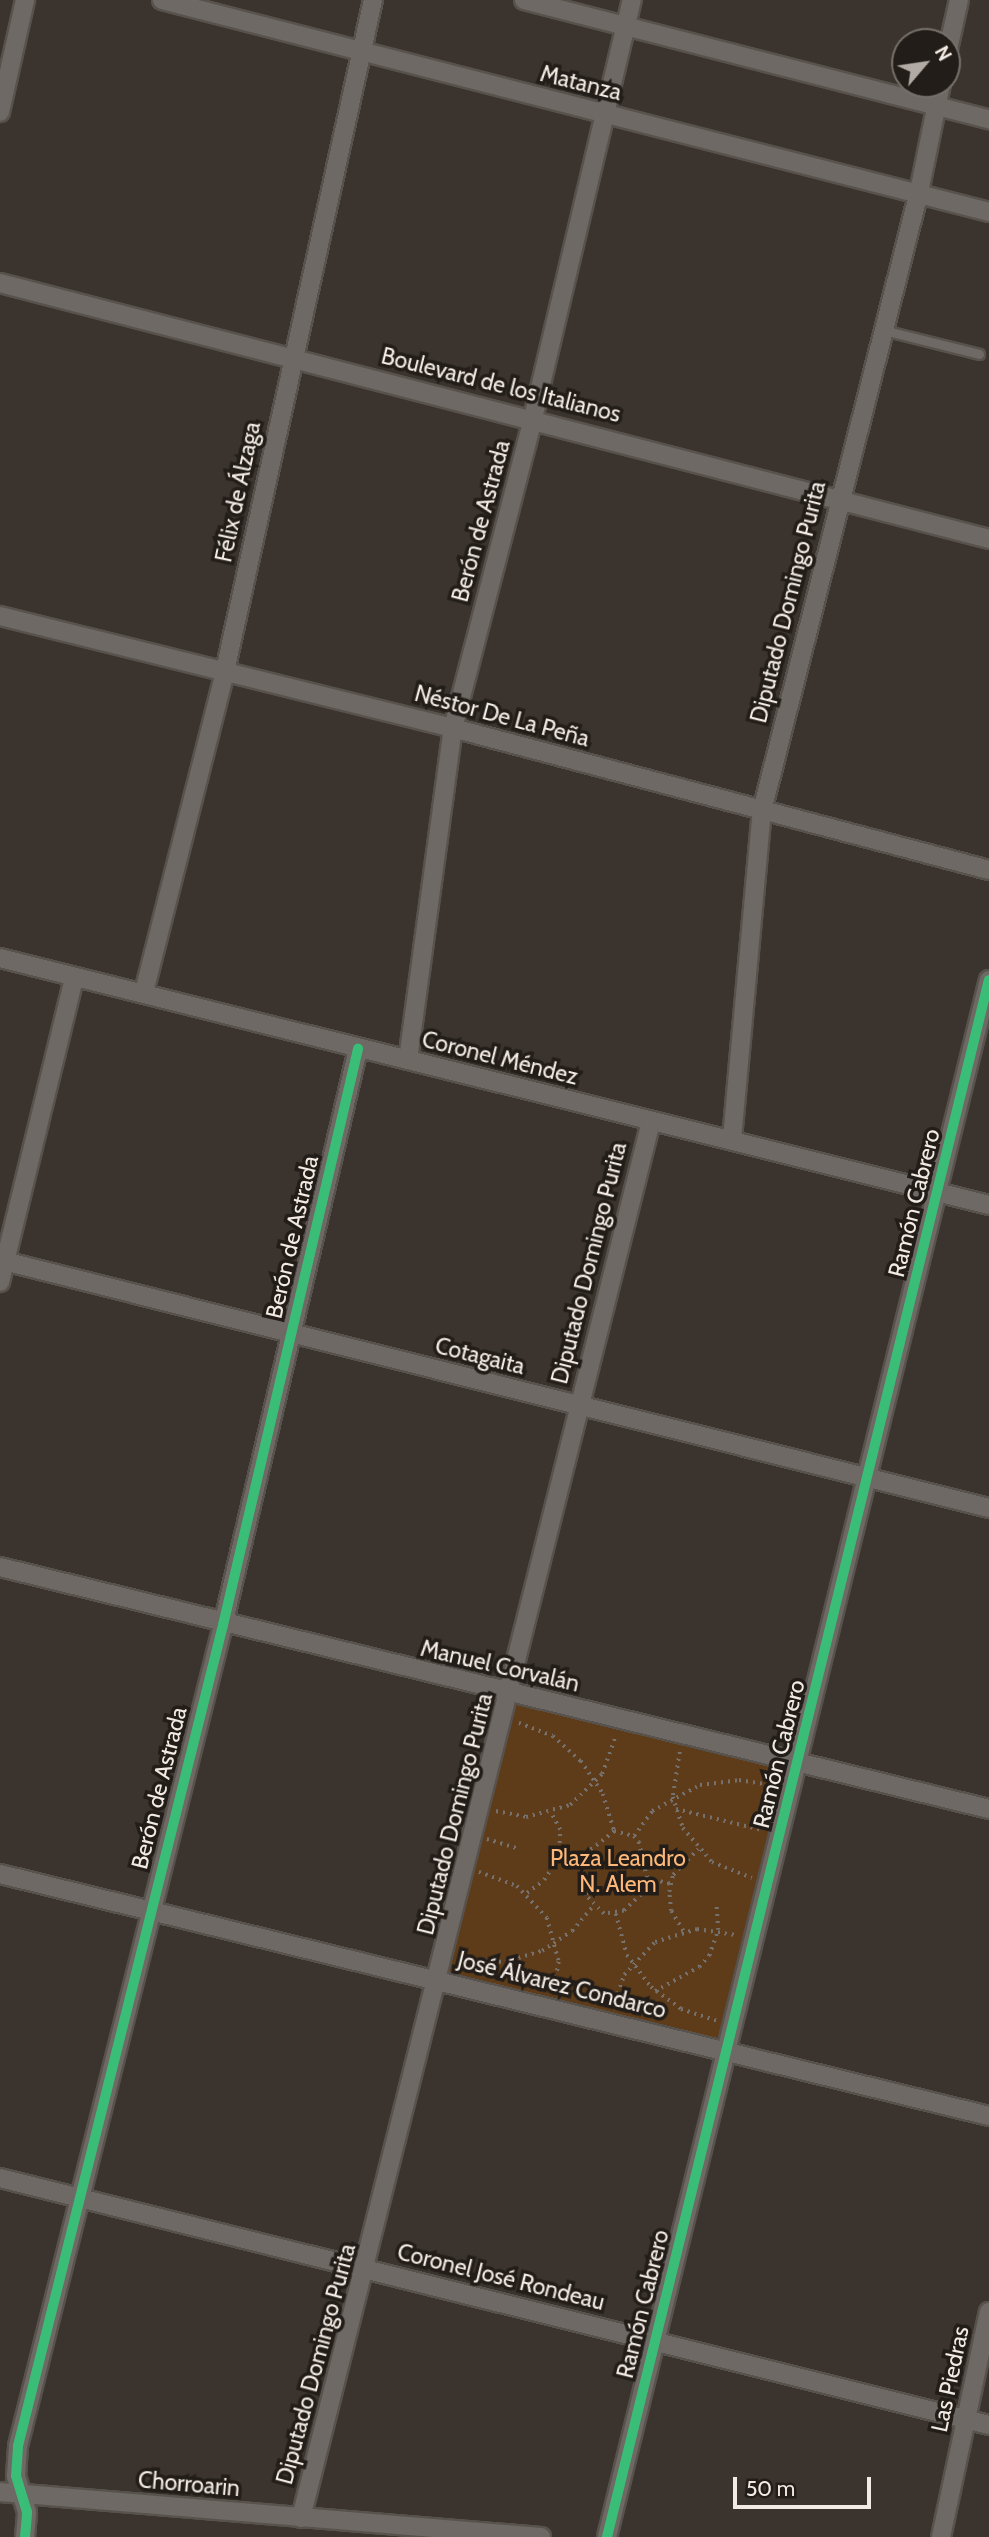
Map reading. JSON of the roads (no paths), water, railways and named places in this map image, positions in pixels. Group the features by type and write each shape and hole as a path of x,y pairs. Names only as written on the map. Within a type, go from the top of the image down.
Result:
{"street":[{"path":"0,111 25,0"},
{"name":"Matanza","path":"162,0 362,54 919,192 989,212"},
{"name":"Félix de Álzaga","path":"144,992 225,671 292,357 373,0"},
{"path":"524,0 989,119"},
{"name":"Berón de Astrada","path":"408,1060 453,727 533,418 632,0"},
{"path":"953,28 959,0"},
{"name":"Diputado Domingo Purita","path":"732,1139 762,811 919,192 937,98"},
{"name":"Boulevard de los Italianos","path":"0,284 533,418 989,539"},
{"name":"Néstor De La Peña","path":"0,616 453,727 989,870"},
{"name":"Coronel Méndez","path":"0,958 989,1205"},
{"path":"0,1282 3,1261 75,978"},
{"name":"Ramón Cabrero","path":"607,2537 799,1764 989,980"},
{"name":"Berón de Astrada","path":"25,2537 27,2512 9,2492 18,2445 149,1912 223,1625 358,1049"},
{"name":"Diputado Domingo Purita","path":"301,2518 503,1724 578,1406 651,1121"},
{"name":"Cotagaita","path":"3,1261 989,1508"},
{"name":"Manuel Corvalán","path":"0,1567 223,1625 989,1809"},
{"name":"José Álvarez Condarco","path":"0,1874 149,1912 439,1979 726,2053 989,2116"},
{"name":"Coronel José Rondeau","path":"0,2178 989,2425"},
{"name":"Las Piedras","path":"941,2537 989,2312"},
{"name":"Chorroarin","path":"9,2492 301,2518 369,2531 541,2537"}],"lane":[{"path":"883,330 979,354"}],"park label":[{"name":"Plaza Leandro N. Alem","path":"618,1871"}]}
